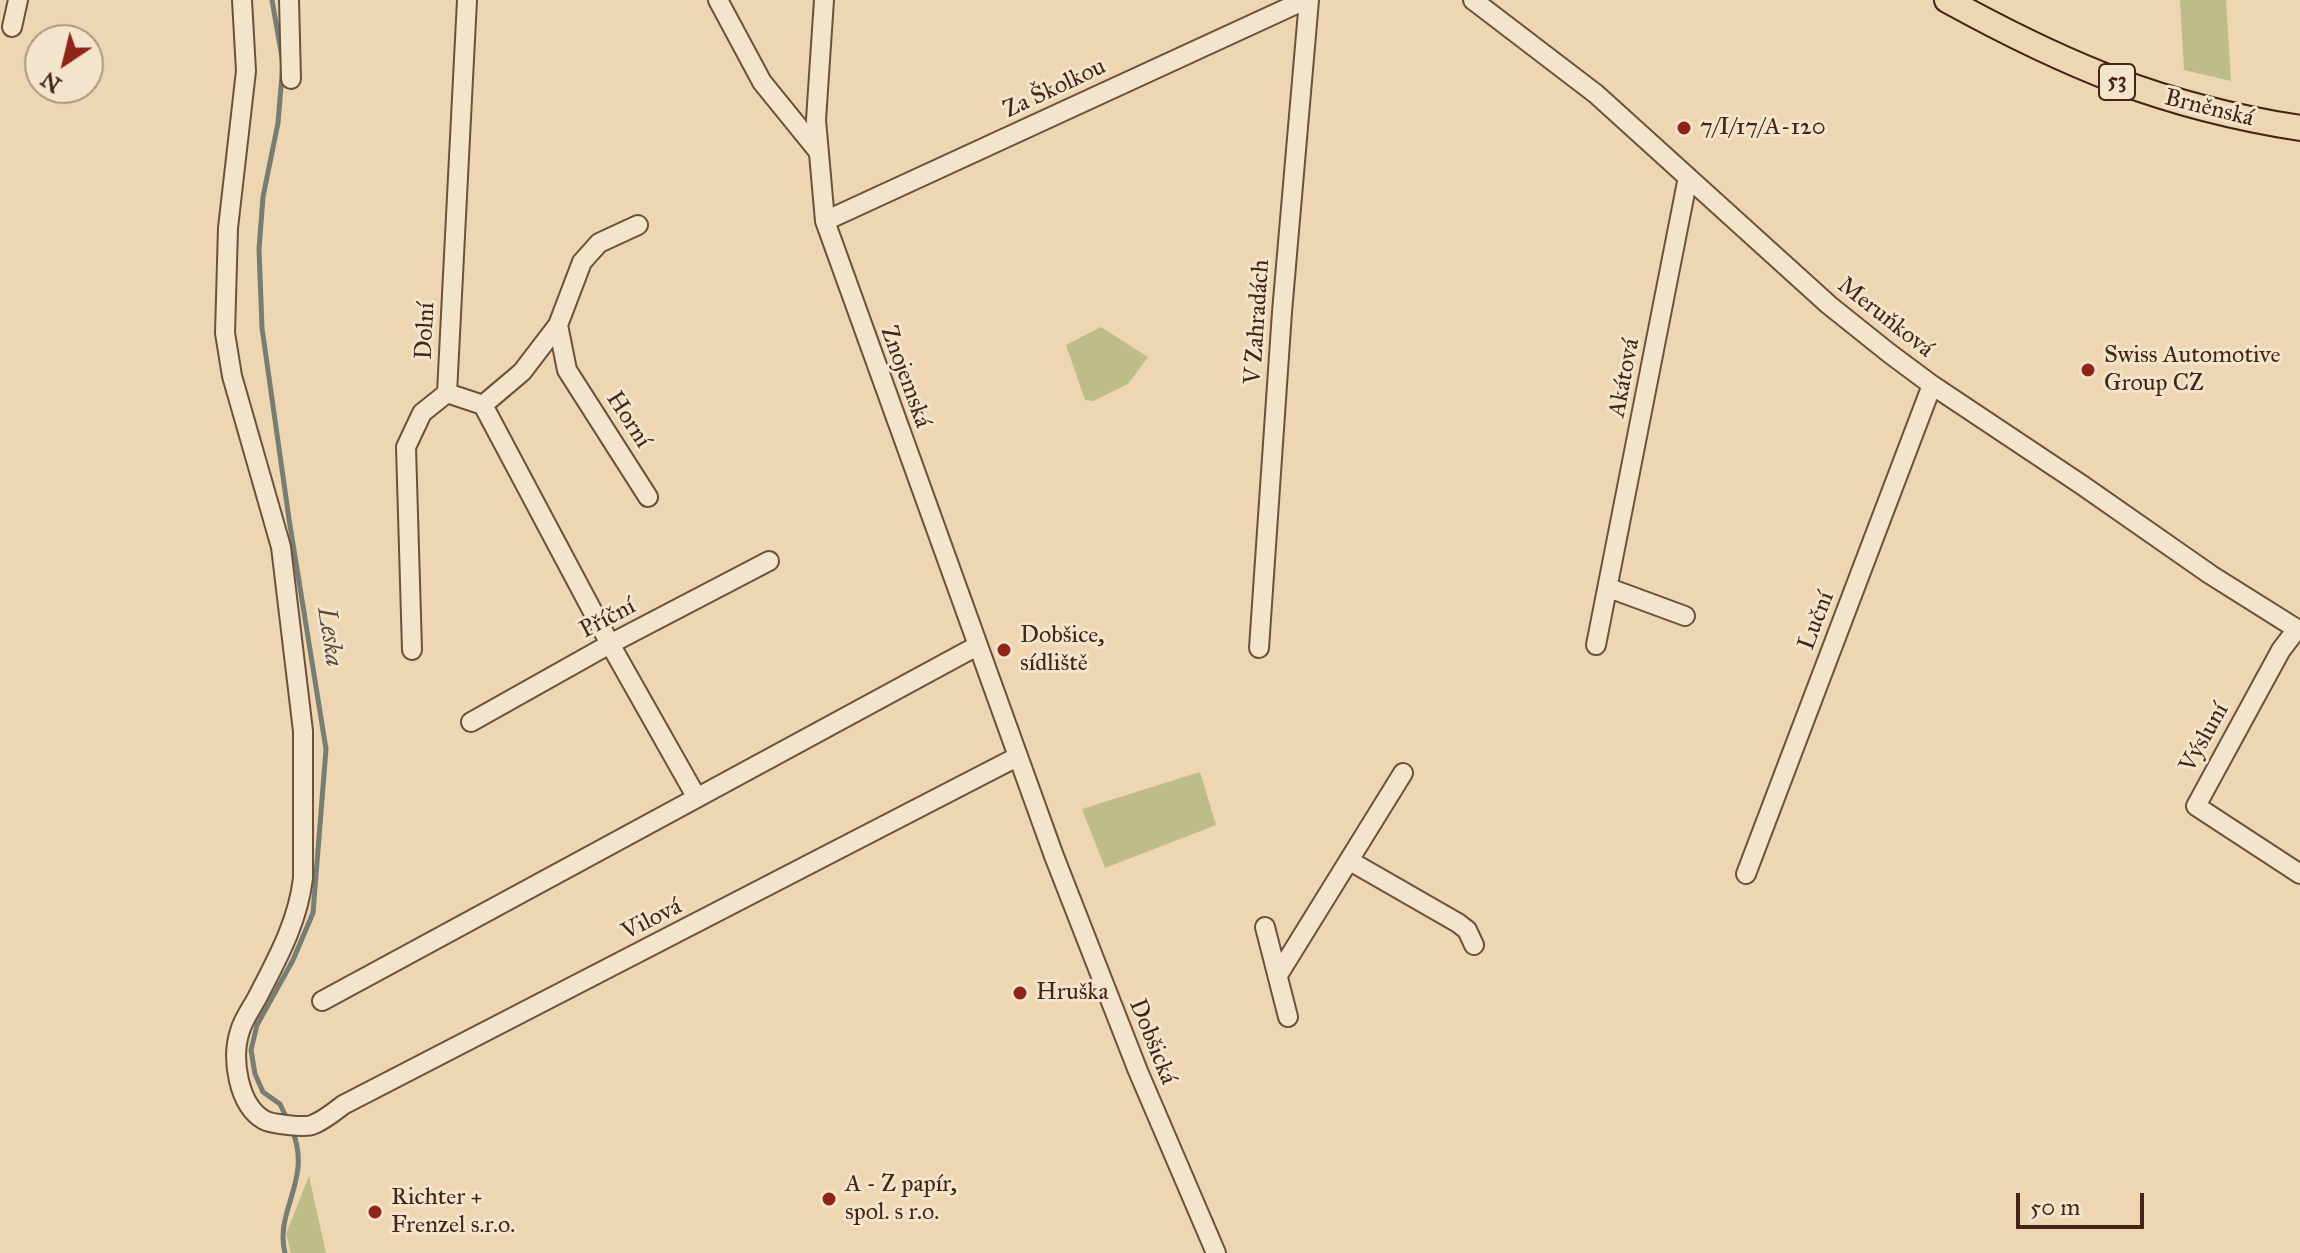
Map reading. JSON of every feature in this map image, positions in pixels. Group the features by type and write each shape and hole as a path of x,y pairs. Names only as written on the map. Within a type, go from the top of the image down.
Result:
{"main road":[{"name":"Brněnská","path":"1947,0 2046,52 2124,85 2200,109 2300,128"}],"street":[{"path":"12,27 18,0"},
{"name":"Vilová","path":"242,0 246,71 228,228 225,333 232,376 281,547 303,731 301,896 297,914 282,948 239,1031 235,1061 236,1075 255,1113 267,1122 306,1126 1017,757"},
{"path":"289,0 291,79"},
{"name":"Dolní","path":"412,650 406,447 422,413 447,393 467,0"},
{"path":"718,0 762,82 818,151"},
{"name":"Znojemská","path":"824,0 816,120 825,221 1017,757"},
{"name":"Za Školkou","path":"825,221 1307,0"},
{"name":"V Zahradách","path":"1259,648 1307,0"},
{"name":"Meruňková","path":"1473,0 1596,94 1829,305 1932,385 2211,575 2298,630"},
{"name":"Akátová","path":"1596,645 1688,177"},
{"path":"483,405 522,372 558,325 582,262 599,243 638,225"},
{"name":"Horní","path":"558,325 567,370 648,497"},
{"path":"531,360 554,362 567,370"},
{"name":"Luční","path":"1746,874 1932,385"},
{"path":"447,393 483,405 610,644 697,798"},
{"name":"Příční","path":"471,722 610,644 769,561"},
{"path":"1609,588 1685,616"},
{"name":"Výsluní","path":"2298,630 2274,663 2196,806 2300,874"},
{"path":"322,1001 977,646"},
{"name":"Dobšická","path":"1017,757 1129,1049 1216,1253"},
{"path":"1278,975 1403,773"},
{"path":"1350,861 1458,923 1467,930 1474,945"},
{"path":"1265,927 1288,1017"}],"shaded area":[{"path":"2180,0 2226,0 2231,81 2184,70"},
{"path":"1101,327 1148,357 1128,384 1093,401 1085,400 1066,345"},
{"path":"1200,772 1216,825 1105,868 1082,809"},
{"path":"309,1176 326,1253 291,1253 286,1234"}],"waterway":[{"name":"Leska","path":"272,0 283,63 278,123 263,197 259,249 262,328 326,749 313,913 293,960 257,1025 251,1050 255,1074 263,1092 280,1104 288,1121"},
{"name":"Leska","path":"285,1253 284,1223 298,1164 292,1130"}],"place":[{"name":"7/I/17/A-120","path":"1684,128"},
{"name":"Swiss Automotive Group CZ","path":"2088,370"},
{"name":"Dobšice, sídliště","path":"1004,650"},
{"name":"Hruška","path":"1020,993"},
{"name":"A - Z papír, spol. s r.o.","path":"829,1199"},
{"name":"Richter + Frenzel s.r.o.","path":"375,1212"}]}
